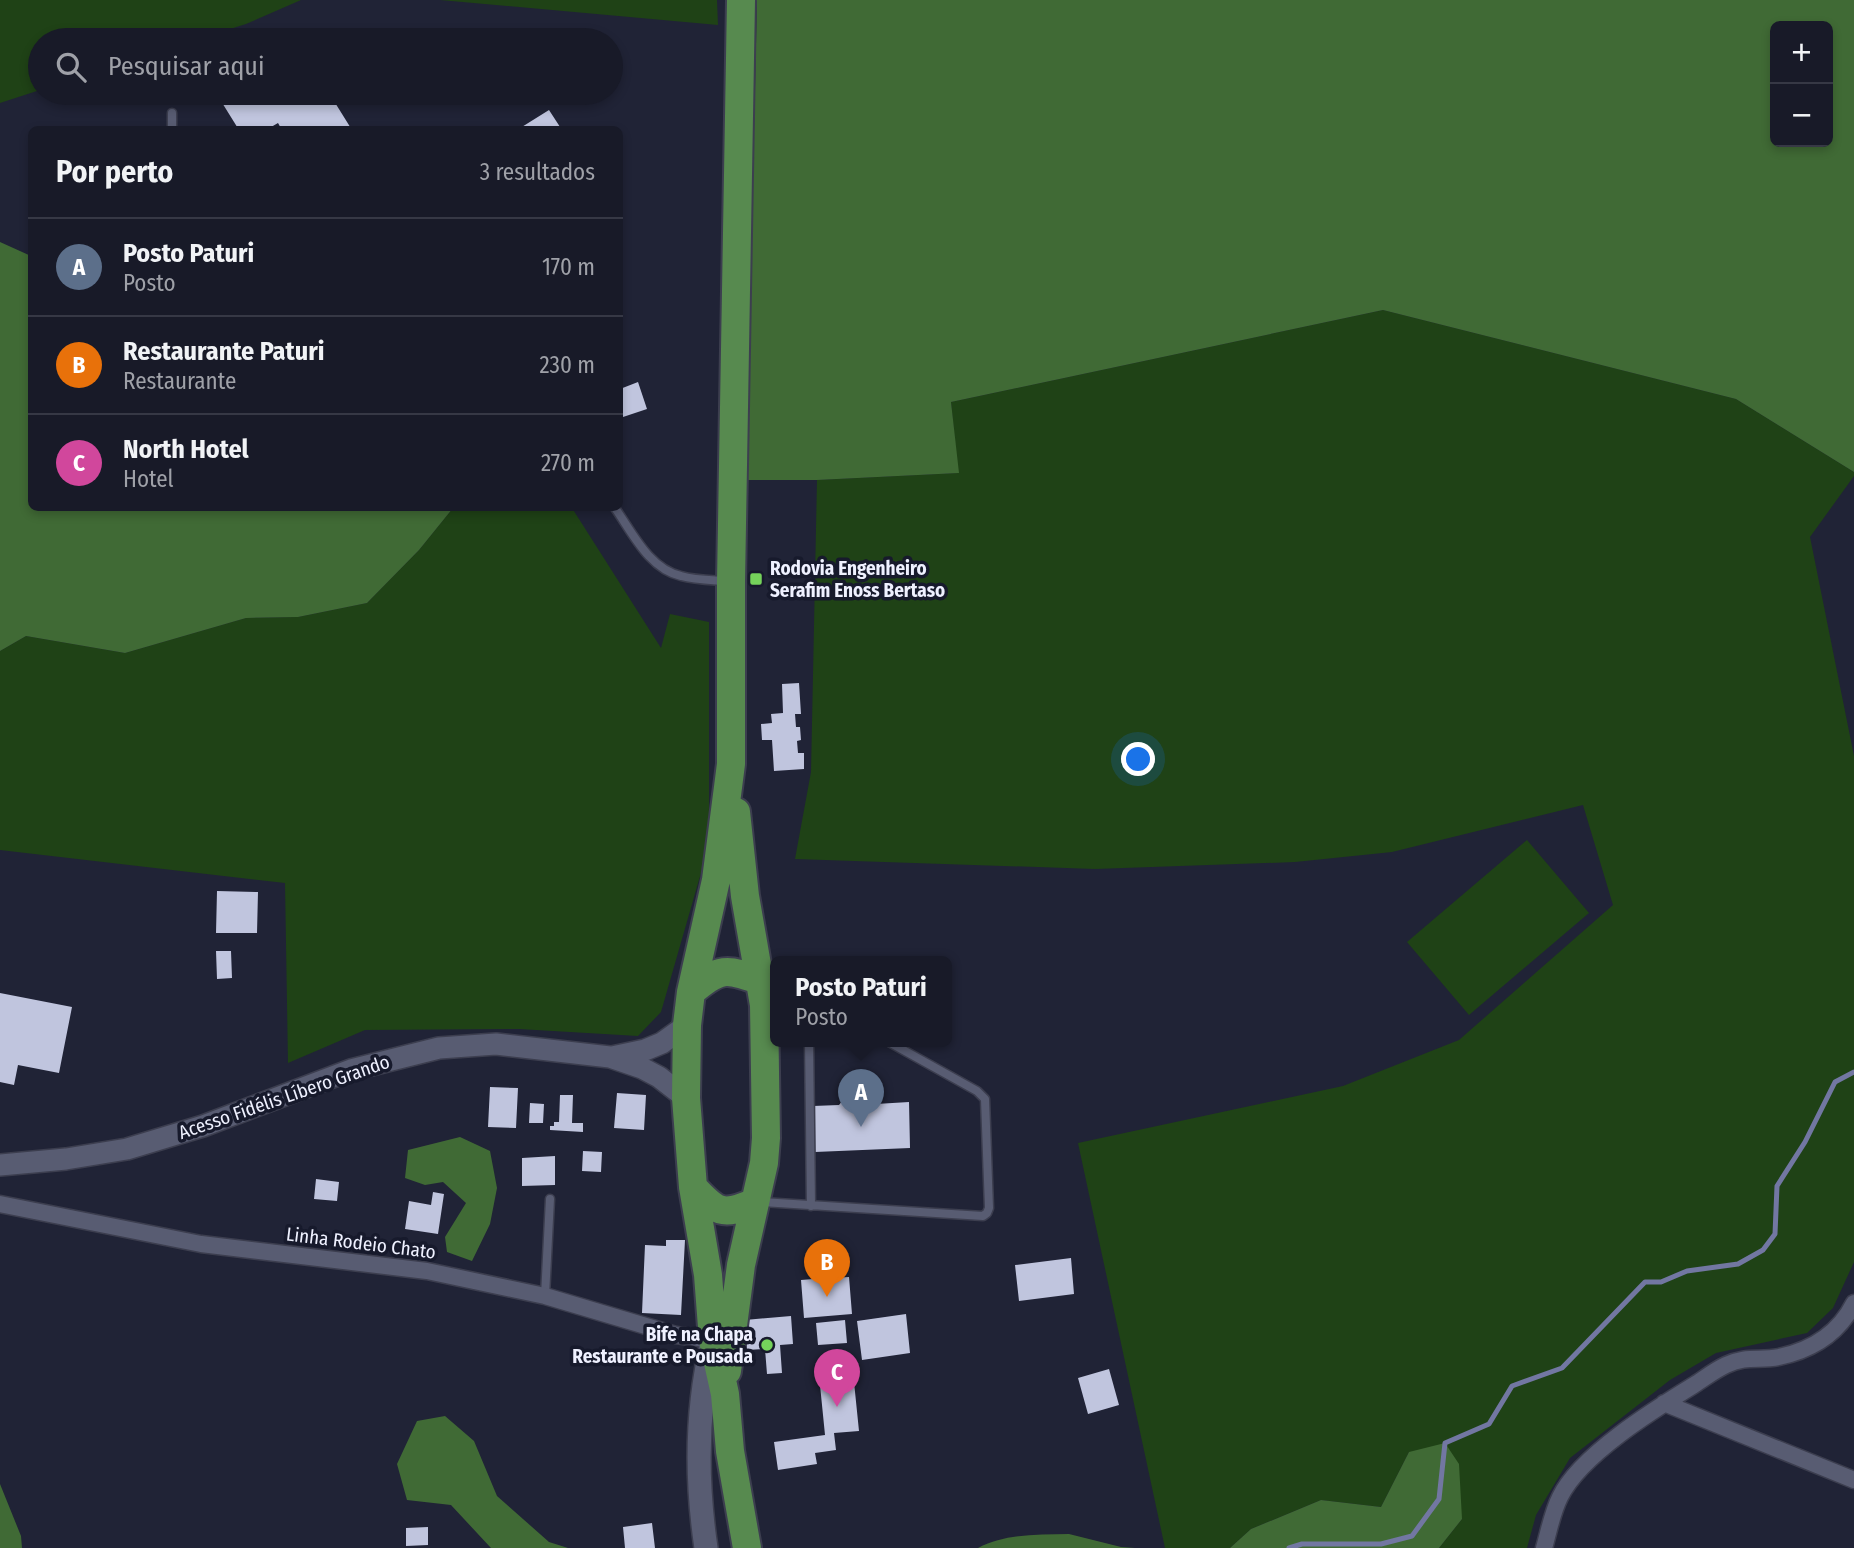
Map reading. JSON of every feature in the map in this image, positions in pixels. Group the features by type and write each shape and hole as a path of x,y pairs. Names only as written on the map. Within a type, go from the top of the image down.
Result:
{"highway":[{"path":"724,1394 741,1265 764,1163 766,1138 764,982 746,896 731,764 731,582 741,0"},
{"path":"731,764 716,880 691,992 687,1025 686,1098 693,1187 708,1275 713,1340 724,1394 730,1451 747,1548"},
{"path":"691,992 709,977 726,971 764,982"},
{"path":"693,1187 709,1204 724,1212 738,1210 755,1202"}],"main road":[{"path":"706,1548 701,1511 699,1424 713,1340"}],"street":[{"name":"Acesso Fidélis Líbero Grando","path":"610,1057 645,1050 662,1043 687,1025"},
{"name":"Acesso Fidélis Líbero Grando","path":"0,1165 66,1159 127,1149 203,1126 351,1070 439,1048 496,1044 610,1057 659,1077 686,1098"},
{"name":"Linha Rodeio Chato","path":"0,1204 201,1244 427,1271 545,1296 676,1335 713,1340"},
{"path":"1544,1548 1560,1496 1584,1463 1664,1403 1726,1365 1746,1358 1778,1357 1812,1345 1834,1332 1854,1303"},
{"path":"1664,1403 1854,1480"}],"lane":[{"path":"172,113 172,126"},
{"path":"617,511 648,555 662,568 680,576 731,582"},
{"path":"809,1047 811,1206"},
{"path":"755,1202 983,1216 987,1213 985,1100 977,1091 898,1047"},
{"path":"545,1296 550,1199"}],"green space":[{"path":"0,0 301,0 233,28 28,28 28,94 0,103"},
{"path":"440,0 717,0 718,25"},
{"path":"757,0 1854,0 1854,472 1736,399 1383,310 951,402 959,473 817,480 746,480"},
{"path":"0,242 28,255 28,511 451,511 419,550 367,603 298,617 246,618 125,653 26,636 0,651"},
{"path":"1383,310 1736,399 1854,472 1854,476 1810,537 1854,756 1854,1262 1833,1308 1807,1333 1716,1353 1670,1380 1570,1458 1536,1515 1527,1548 1439,1548 1462,1519 1409,1452 1381,1507 1321,1500 1251,1529 1230,1548 1165,1548 1078,1143 1343,1086 1459,1040 1613,905 1583,805 1392,852 1295,862 1095,869 795,859 811,772 817,480 958,473 951,402"},
{"path":"451,511 574,511 661,648 670,614 709,622 709,845 661,1012 638,1036 519,1029 365,1030 288,1063 285,883 0,850 0,651 26,636 125,653 246,618 298,617 367,603 419,550"},
{"path":"1527,840 1589,913 1469,1015 1407,942"},
{"path":"460,1137 490,1151 497,1188 490,1224 472,1261 447,1252 445,1237 466,1203 443,1182 425,1185 405,1178 408,1150"},
{"path":"445,1416 474,1441 497,1496 549,1542 568,1548 491,1548 451,1505 407,1500 397,1464 417,1421"},
{"path":"1445,1443 1459,1464 1462,1519 1439,1548 1230,1548 1251,1529 1321,1500 1381,1507 1409,1452"},
{"path":"0,1484 21,1536 22,1548 0,1548"},
{"path":"1069,1534 1135,1548 978,1548 1011,1537"}],"building":[{"path":"223,105 336,105 350,126 280,126 278,123 273,126 237,126"},
{"path":"549,110 559,126 523,126"},
{"path":"638,382 647,409 623,417 623,388"},
{"path":"799,683 801,714 795,714 801,740 797,741 798,753 804,753 804,769 774,771 772,740 762,740 761,724 772,723 771,714 783,713 782,684"},
{"path":"217,891 258,892 257,933 216,933"},
{"path":"216,951 231,951 232,978 217,979"},
{"path":"0,993 72,1007 59,1073 18,1065 14,1085 0,1082"},
{"path":"867,1076 868,1095 876,1104 909,1102 910,1148 815,1152 813,1106 839,1105 846,1096 846,1077"},
{"path":"490,1087 518,1088 516,1128 488,1127"},
{"path":"617,1093 646,1095 644,1130 614,1128"},
{"path":"560,1095 573,1095 572,1123 583,1123 583,1132 550,1130 554,1122 559,1122"},
{"path":"530,1103 544,1104 543,1123 529,1123"},
{"path":"583,1151 602,1152 601,1172 582,1171"},
{"path":"555,1156 555,1185 522,1186 522,1158"},
{"path":"316,1179 339,1182 337,1201 314,1199"},
{"path":"433,1192 444,1194 438,1234 405,1229 409,1201 431,1205"},
{"path":"666,1240 685,1240 681,1315 642,1313 645,1245 666,1246"},
{"path":"1071,1258 1074,1294 1019,1301 1015,1265"},
{"path":"831,1270 831,1278 849,1277 852,1314 804,1318 801,1280 813,1279 812,1271"},
{"path":"906,1314 910,1353 862,1360 857,1321"},
{"name":"Bife na Chapa Restaurante e Pousada","path":"791,1316 793,1344 780,1345 782,1373 767,1374 765,1349 747,1350 745,1320"},
{"path":"845,1320 847,1343 818,1345 816,1323"},
{"path":"1109,1369 1119,1405 1088,1414 1078,1378"},
{"path":"854,1382 859,1431 834,1433 836,1450 815,1453 817,1464 778,1470 774,1442 825,1435 820,1385"},
{"path":"652,1523 655,1548 625,1548 623,1527"},
{"path":"428,1527 428,1545 406,1546 406,1528"}],"waterway":[{"path":"1289,1548 1302,1544 1381,1544 1412,1536 1439,1499 1445,1443 1489,1424 1512,1386 1562,1368 1645,1282 1661,1282 1687,1271 1738,1264 1763,1250 1775,1234 1777,1186 1805,1142 1835,1082 1854,1072"}],"place":[{"name":"Rodovia Engenheiro Serafim Enoss Bertaso","path":"756,579"},
{"name":"Posto Paturi","path":"861,1127"},
{"name":"Restaurante Paturi","path":"827,1297"},
{"name":"Bife na Chapa Restaurante e Pousada","path":"767,1345"},
{"name":"North Hotel","path":"837,1407"}]}
